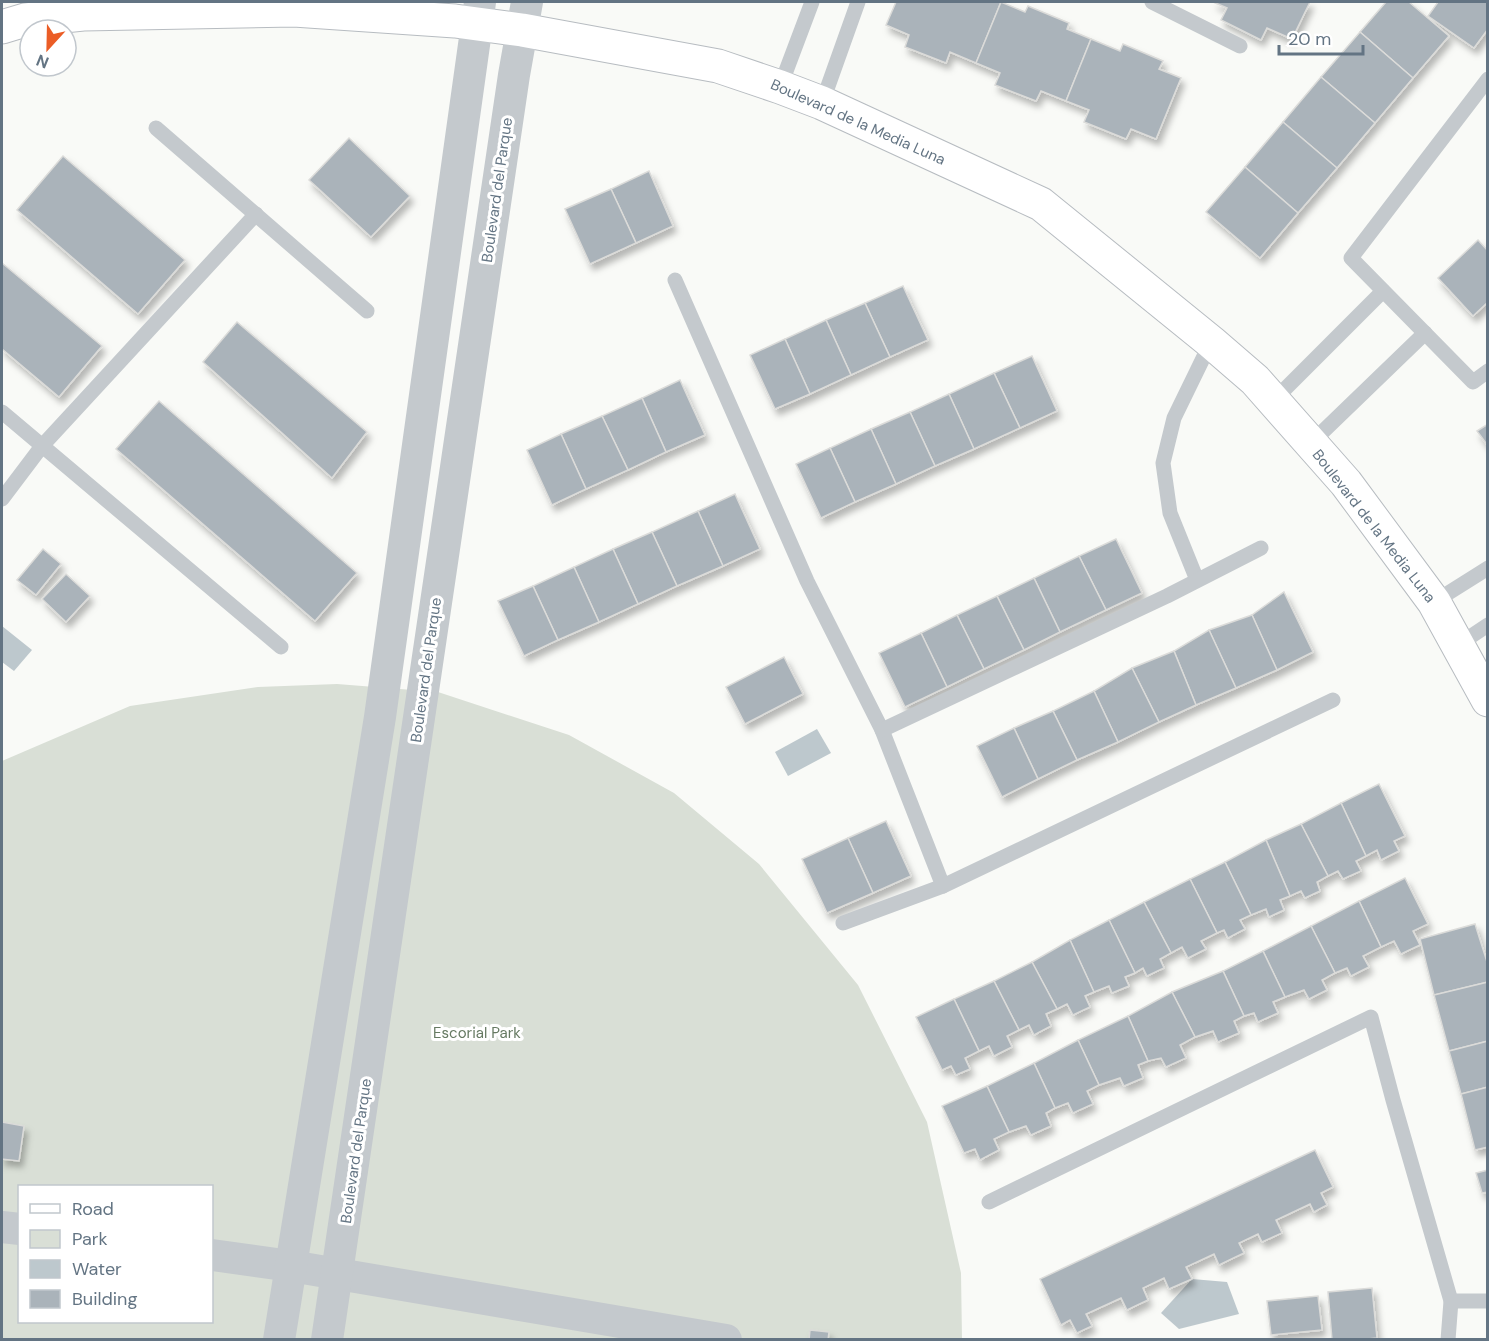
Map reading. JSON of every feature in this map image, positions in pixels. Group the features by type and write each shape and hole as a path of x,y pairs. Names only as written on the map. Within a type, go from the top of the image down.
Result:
{"street":[{"name":"Boulevard de la Media Luna","path":"2,27 80,8 294,10 455,21 479,13 524,16 718,66 822,104 1041,204 1255,380 1346,483 1434,602 1488,700"},
{"path":"279,1340 380,717 479,13"},
{"name":"Boulevard del Parque","path":"327,1340 524,16"},
{"path":"2,1227 18,1229"},
{"path":"213,1255 291,1266 726,1340"}],"lane":[{"path":"780,87 812,2"},
{"path":"822,104 858,2"},
{"path":"1152,2 1240,46"},
{"path":"1488,79 1351,258 1473,382 1488,371"},
{"path":"156,128 367,311"},
{"path":"2,499 42,446 256,214"},
{"path":"675,280 807,581 882,730 943,886"},
{"path":"1273,401 1383,291"},
{"path":"1311,443 1425,333"},
{"path":"1197,580 1170,513 1163,464 1174,418 1211,342"},
{"path":"2,412 281,647"},
{"path":"882,730 1261,548"},
{"path":"1434,602 1488,568"},
{"path":"1458,645 1488,625"},
{"path":"843,923 943,886 1333,700"},
{"path":"989,1202 1371,1017 1450,1301 1448,1340"},
{"path":"1450,1301 1488,1301"}],"green space":[{"name":"Escorial Park","path":"337,684 438,692 569,735 674,793 759,864 858,985 927,1122 961,1273 962,1339 2,1339 2,761 130,706 258,687"}],"water":[{"path":"2,626 32,650 14,671 2,662"},
{"path":"817,729 831,753 788,776 775,752"},
{"path":"1192,1279 1227,1282 1239,1314 1179,1329 1161,1313"}],"building":[{"path":"896,2 1001,2 976,63 950,52 946,63 905,47 909,35 886,25"},
{"path":"1001,2 1025,12 1028,6 1069,23 1067,29 1091,39 1066,101 1041,91 1036,101 995,85 1000,73 976,63"},
{"path":"1213,2 1310,2 1292,39 1267,28 1261,40 1221,20 1227,8"},
{"path":"1386,2 1409,2 1449,36 1413,78 1360,32"},
{"path":"1438,2 1488,2 1488,29 1474,48 1428,16"},
{"path":"1360,32 1413,78 1375,123 1321,77"},
{"path":"1091,39 1120,51 1123,44 1163,61 1159,69 1181,78 1156,139 1131,129 1126,139 1084,122 1089,110 1066,101"},
{"path":"1321,77 1375,123 1337,168 1283,122"},
{"path":"1283,122 1337,168 1298,213 1245,167"},
{"path":"349,138 410,196 371,237 309,180"},
{"path":"63,156 185,260 138,314 17,210"},
{"path":"1245,167 1298,213 1260,258 1206,212"},
{"path":"649,171 673,226 636,243 611,189"},
{"path":"611,189 636,243 590,264 565,209"},
{"path":"1478,240 1488,251 1488,302 1473,316 1438,278"},
{"path":"2,263 102,346 59,397 2,349"},
{"path":"903,286 928,340 890,357 865,303"},
{"path":"865,303 890,357 851,375 826,320"},
{"path":"826,320 851,375 810,394 785,339"},
{"path":"237,322 367,432 332,478 203,362"},
{"path":"785,339 810,394 775,409 750,355"},
{"path":"1032,356 1057,411 1020,428 994,373"},
{"path":"994,373 1020,428 974,449 949,394"},
{"path":"680,380 705,435 666,452 642,398"},
{"path":"949,394 974,449 935,466 910,412"},
{"path":"642,398 666,452 628,470 602,416"},
{"path":"159,401 357,573 315,621 116,449"},
{"path":"910,412 935,466 896,484 871,429"},
{"path":"602,416 628,470 586,489 561,434"},
{"path":"1488,424 1488,446 1477,431"},
{"path":"871,429 896,484 855,502 830,448"},
{"path":"561,434 586,489 552,505 527,450"},
{"path":"830,448 855,502 821,518 796,464"},
{"path":"735,494 760,549 723,566 698,511"},
{"path":"698,511 723,566 677,586 652,532"},
{"path":"652,532 677,586 638,604 613,549"},
{"path":"1116,539 1142,593 1106,610 1079,556"},
{"path":"43,549 61,564 36,595 17,580"},
{"path":"613,549 638,604 599,622 574,567"},
{"path":"1079,556 1106,610 1060,632 1034,578"},
{"path":"574,567 599,622 558,640 533,586"},
{"path":"66,574 90,596 66,622 42,599"},
{"path":"1034,578 1060,632 1024,650 997,596"},
{"path":"533,586 558,640 524,656 498,601"},
{"path":"1284,592 1313,652 1277,670 1252,615"},
{"path":"997,596 1024,650 984,669 957,615"},
{"path":"957,615 984,669 947,687 921,633"},
{"path":"1252,615 1277,670 1236,688 1209,630"},
{"path":"1209,630 1236,688 1196,705 1174,651"},
{"path":"921,633 947,687 905,707 879,653"},
{"path":"1174,651 1196,705 1159,722 1132,668"},
{"path":"784,657 803,694 745,724 726,687"},
{"path":"1132,668 1159,722 1118,742 1094,691"},
{"path":"1094,691 1118,742 1077,760 1053,711"},
{"path":"1053,711 1077,760 1038,779 1014,728"},
{"path":"1014,728 1038,779 1002,797 977,746"},
{"path":"1379,784 1405,836 1394,841 1399,851 1381,860 1377,850 1366,856 1341,803"},
{"path":"1341,803 1366,856 1356,861 1361,871 1343,879 1338,871 1328,876 1301,824"},
{"path":"886,821 911,876 873,893 848,838"},
{"path":"1301,824 1328,876 1317,882 1320,891 1305,898 1301,891 1290,896 1266,840"},
{"path":"848,838 873,893 827,913 802,859"},
{"path":"1266,840 1290,896 1280,900 1284,910 1269,917 1266,909 1251,915 1225,862"},
{"path":"1225,862 1251,915 1240,920 1245,929 1228,938 1224,930 1217,933 1190,879"},
{"path":"1405,878 1428,924 1413,931 1420,945 1401,954 1394,941 1381,947 1359,901"},
{"path":"1190,879 1217,933 1201,941 1206,949 1188,958 1182,947 1171,953 1144,902"},
{"path":"1359,901 1381,947 1363,956 1369,967 1351,976 1347,968 1335,973 1311,926"},
{"path":"1144,902 1171,953 1160,959 1164,968 1147,976 1143,968 1135,973 1109,920"},
{"path":"1109,920 1135,973 1125,977 1129,986 1112,993 1109,986 1094,992 1070,940"},
{"path":"1475,924 1488,965 1488,982 1434,995 1420,939"},
{"path":"1311,926 1335,973 1322,980 1327,990 1309,999 1304,990 1285,997 1263,951"},
{"path":"1070,940 1094,992 1085,996 1090,1007 1073,1015 1067,1004 1057,1009 1032,962"},
{"path":"1263,951 1285,997 1273,1002 1278,1013 1258,1022 1254,1013 1244,1016 1223,971"},
{"path":"1032,962 1057,1009 1046,1014 1051,1026 1034,1035 1029,1025 1019,1030 994,981"},
{"path":"1223,971 1244,1016 1234,1021 1239,1033 1218,1042 1213,1031 1195,1037 1172,992"},
{"path":"994,981 1019,1030 1007,1036 1012,1047 994,1056 989,1046 979,1051 954,999"},
{"path":"1488,982 1488,1041 1449,1051 1434,995"},
{"path":"1172,992 1195,1037 1180,1045 1186,1058 1166,1067 1161,1058 1148,1061 1128,1016"},
{"path":"954,999 979,1051 965,1058 970,1069 956,1075 951,1066 942,1070 916,1017"},
{"path":"1128,1016 1148,1061 1138,1065 1143,1078 1124,1086 1120,1078 1099,1085 1078,1040"},
{"path":"1078,1040 1099,1085 1087,1091 1093,1104 1073,1113 1068,1103 1055,1108 1034,1063"},
{"path":"1488,1041 1488,1087 1461,1094 1449,1051"},
{"path":"1034,1063 1055,1108 1046,1113 1051,1126 1031,1135 1026,1126 1009,1132 987,1086"},
{"path":"987,1086 1009,1132 994,1139 999,1150 980,1160 975,1149 964,1153 942,1106"},
{"path":"1488,1087 1488,1147 1475,1150 1461,1094"},
{"path":"2,1122 24,1126 19,1161 2,1159"},
{"path":"1315,1150 1333,1187 1321,1193 1327,1205 1314,1212 1310,1204 1276,1220 1282,1233 1262,1242 1258,1234 1239,1243 1244,1253 1219,1265 1214,1254 1186,1267 1192,1279 1169,1289 1164,1278 1143,1288 1148,1300 1127,1310 1121,1298 1086,1314 1092,1326 1077,1333 1070,1320 1061,1325 1040,1279"},
{"path":"1488,1170 1488,1192 1482,1193 1476,1173"},
{"path":"1372,1288 1377,1338 1332,1340 1328,1292"},
{"path":"1318,1296 1322,1330 1271,1335 1267,1301"},
{"path":"810,1330 829,1332 828,1340 809,1340"}]}
